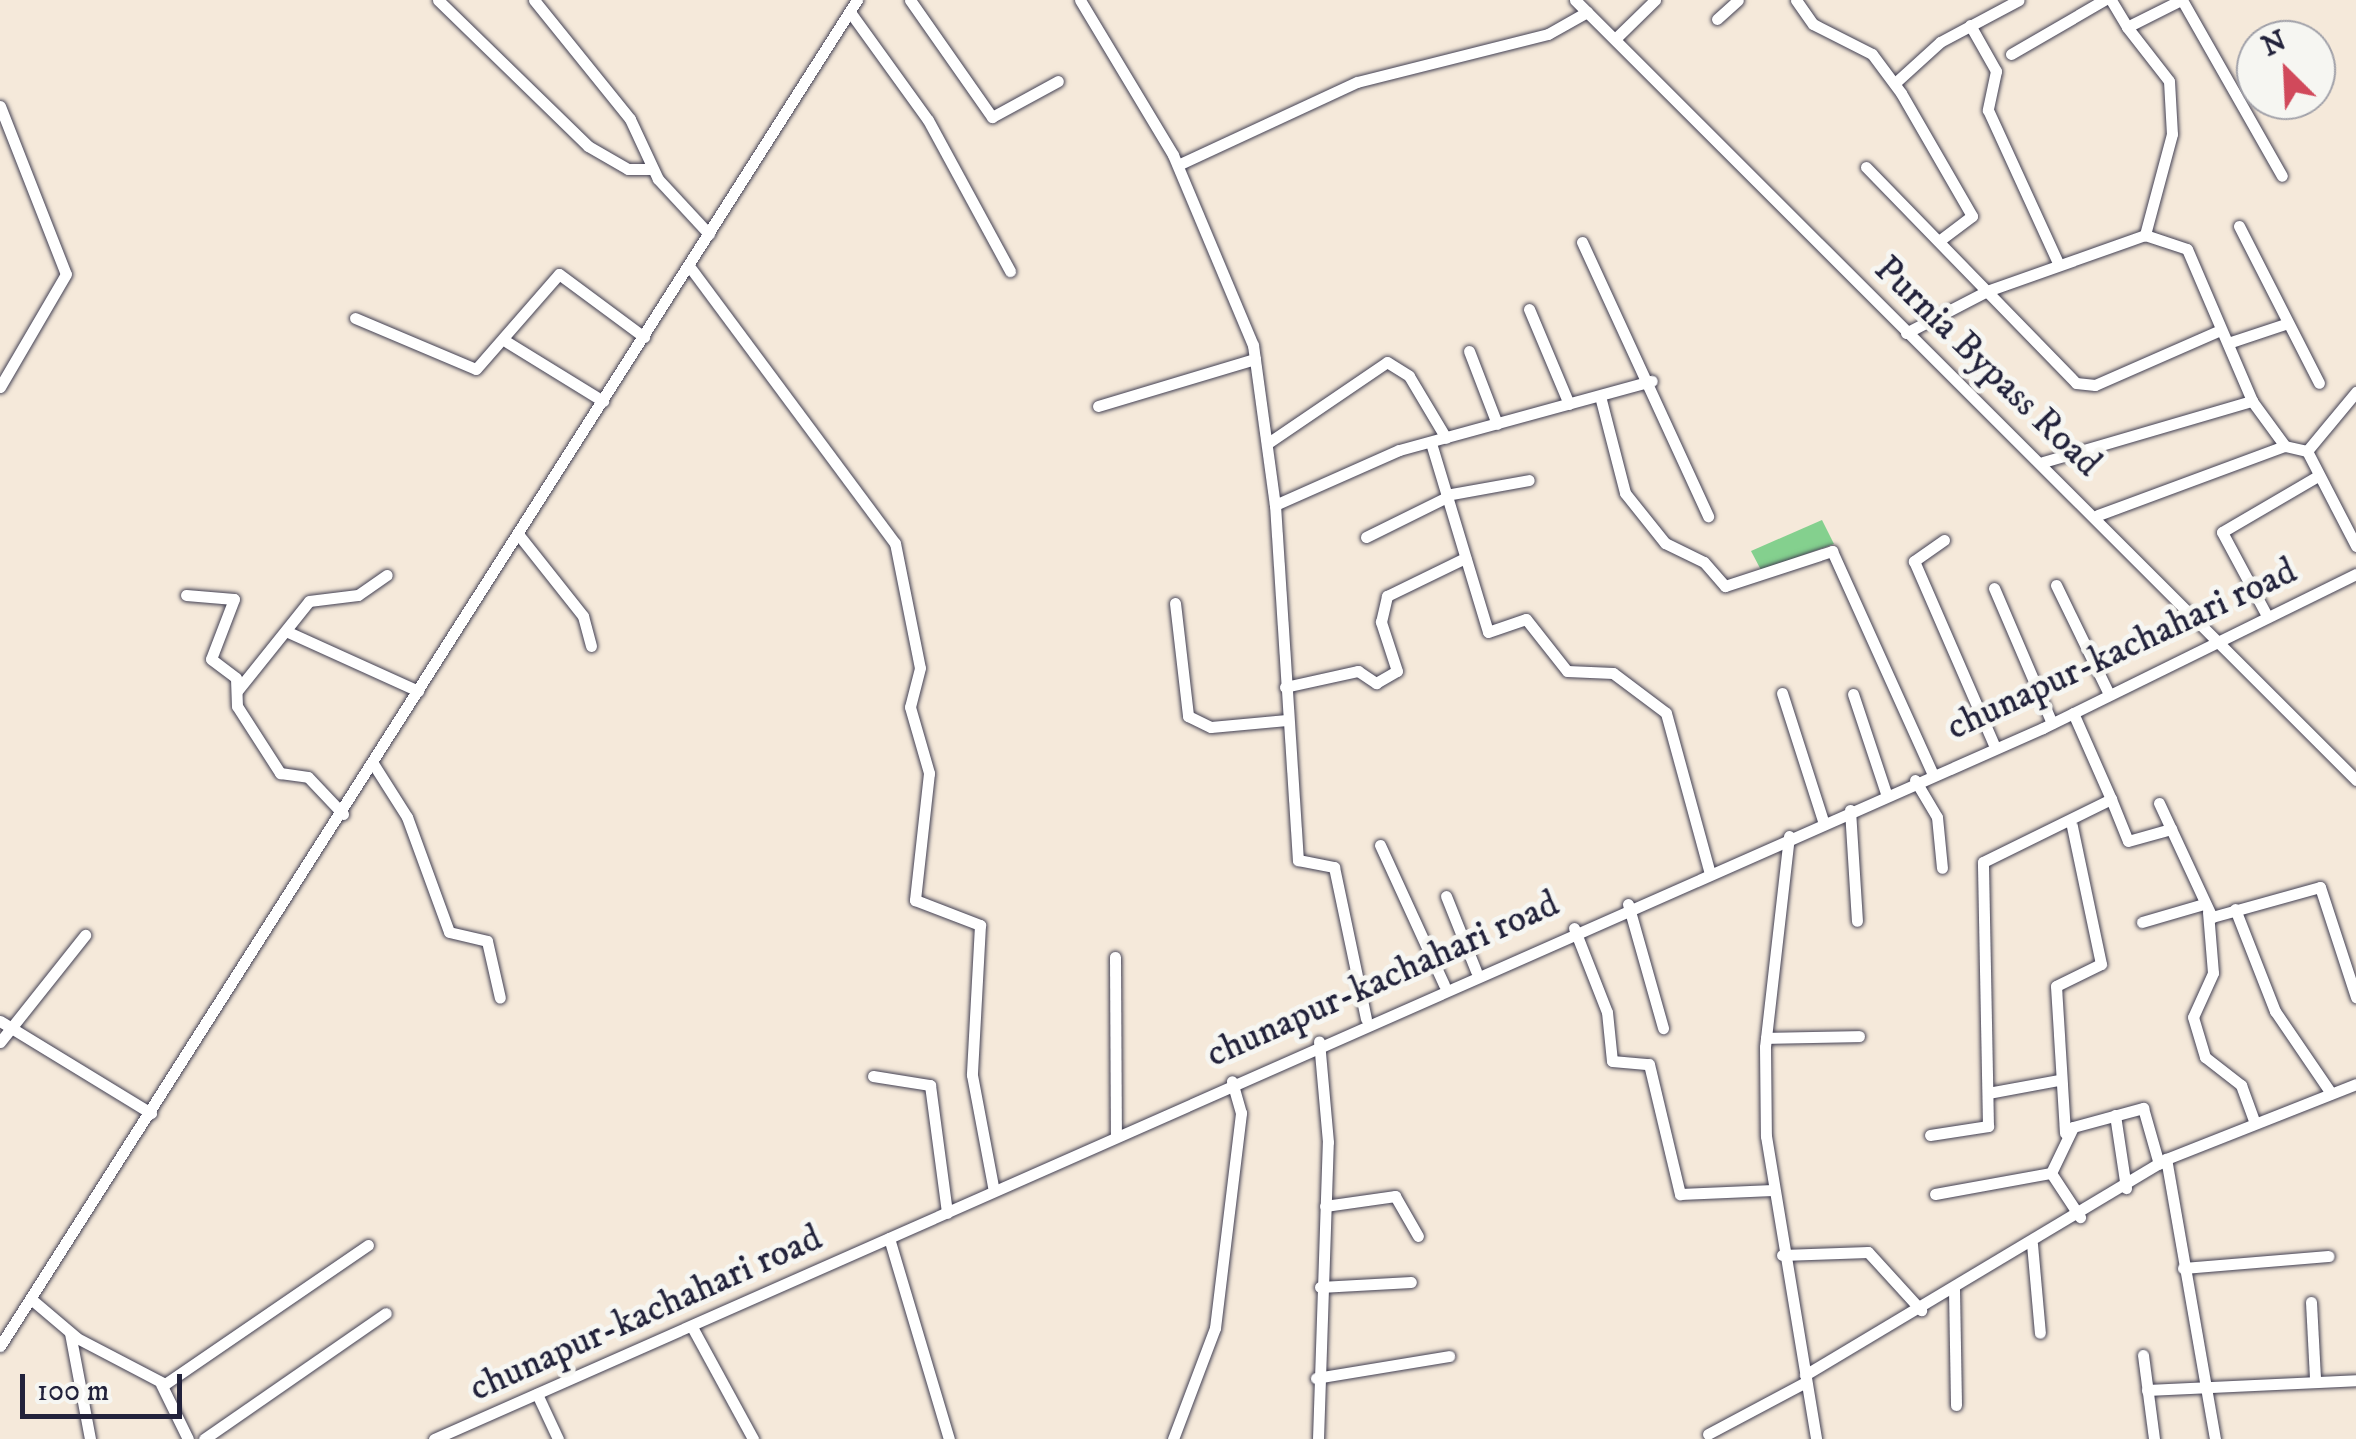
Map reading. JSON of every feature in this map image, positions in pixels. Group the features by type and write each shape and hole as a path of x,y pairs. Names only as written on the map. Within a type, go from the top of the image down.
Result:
{"street":[{"path":"438,0 588,146 628,170 652,170"},
{"path":"534,0 630,119 652,170 709,234"},
{"path":"0,1346 343,814 857,0"},
{"path":"910,0 992,116 1058,82"},
{"path":"1080,0 1178,164 1256,360 1275,505 1298,860 1334,867 1366,1020"},
{"name":"Purnia Bypass Road","path":"1575,0 1906,332 2098,515 2356,780"},
{"path":"1615,39 1655,0"},
{"path":"1716,18 1738,0"},
{"path":"1796,0 1813,24 1872,54 1895,83 1972,216 1938,241"},
{"path":"1895,83 1970,25 2018,0"},
{"path":"2011,54 2107,0 2169,81 2172,134 2145,234"},
{"path":"2128,27 2181,0 2282,176"},
{"path":"850,12 922,109 1010,272"},
{"path":"1178,164 1357,82 1548,34 1587,12"},
{"path":"1970,25 1996,71 1988,110 2058,264"},
{"path":"0,106 66,274 0,386"},
{"path":"1866,166 2063,375 2086,387 2220,330"},
{"path":"2239,226 2319,383"},
{"path":"1906,332 1987,291 2145,234 2187,250 2252,401 2285,446"},
{"path":"1582,242 1652,380 1708,516"},
{"path":"688,266 894,543 920,668 910,708 929,774 915,900 980,925 972,1075 994,1191"},
{"path":"355,318 476,369 507,342 555,274 644,337"},
{"path":"1529,309 1569,404"},
{"path":"2228,343 2288,323"},
{"path":"507,342 603,401"},
{"path":"1469,351 1497,424"},
{"path":"1098,406 1256,360"},
{"path":"1268,443 1387,362 1409,376 1446,438"},
{"path":"1275,505 1430,443 1652,380"},
{"path":"2307,450 2356,392"},
{"path":"1600,396 1624,493 1666,542 1704,562 1725,586 1832,551 1932,772"},
{"path":"2042,462 2252,401"},
{"path":"1430,443 1490,634 1526,619 1567,672 1613,673 1666,713 1709,870"},
{"path":"2098,515 2285,446 2307,450"},
{"path":"2307,450 2316,477 2356,546"},
{"path":"2266,614 2222,532 2316,477"},
{"path":"1366,537 1446,496 1529,480"},
{"path":"518,534 583,616 591,646"},
{"path":"1944,540 1914,561 1996,747"},
{"path":"1285,687 1358,671 1376,682 1398,672 1381,622 1387,596 1465,558"},
{"name":"chunapur-kachahari road","path":"439,1438 692,1328 1444,985 2052,723 2216,636 2356,574"},
{"path":"237,691 312,599 358,595 387,576"},
{"path":"2056,584 2109,694"},
{"path":"1994,588 2052,723"},
{"path":"186,594 236,602 209,656 232,674 280,773 308,777 343,814"},
{"path":"1175,603 1188,716 1210,728 1288,720"},
{"path":"288,632 418,691"},
{"path":"1782,694 1823,821"},
{"path":"1853,694 1886,793"},
{"path":"2073,713 2128,841 2171,829"},
{"path":"374,764 407,817 449,932 487,942 500,998"},
{"path":"1915,780 1937,817 1942,868"},
{"path":"1930,1135 1985,1128 1988,1093 1983,862 2072,826 2111,800"},
{"path":"2159,803 2206,908 2212,973 2193,1017 2205,1057 2241,1086 2254,1121"},
{"path":"1850,810 1857,921"},
{"path":"2051,1173 2066,1133 2058,1080 2056,986 2101,964 2072,826"},
{"path":"1789,836 1766,1038 1773,1190 1816,1439"},
{"path":"1380,845 1444,985"},
{"path":"2142,922 2206,908 2235,909 2320,887 2356,998"},
{"path":"1446,896 1476,971"},
{"path":"1628,904 1662,1028"},
{"path":"2235,909 2275,1011 2331,1093"},
{"path":"1574,928 1607,1012 1611,1058 1649,1064 1680,1194 1773,1190"},
{"path":"0,1042 5,1024 84,935"},
{"path":"1115,957 1116,1134"},
{"path":"5,1024 151,1112"},
{"path":"1766,1038 1859,1036"},
{"path":"1318,1439 1316,1378 1325,1206 1319,1041"},
{"path":"873,1076 930,1085 947,1213"},
{"path":"1988,1093 2058,1080"},
{"path":"1173,1439 1215,1328 1241,1113 1232,1081"},
{"path":"1708,1434 2080,1217 2163,1162 2254,1121 2356,1084"},
{"path":"2066,1133 2116,1115 2148,1109 2163,1162 2216,1439"},
{"path":"2116,1115 2126,1188"},
{"path":"1934,1194 2051,1173"},
{"path":"2051,1173 2080,1217"},
{"path":"1325,1206 1395,1196 1418,1236"},
{"path":"889,1238 949,1439"},
{"path":"2032,1244 2040,1333"},
{"path":"161,1384 368,1245"},
{"path":"1782,1255 1868,1252 1920,1310"},
{"path":"2183,1268 2328,1256"},
{"path":"1320,1287 1411,1282"},
{"path":"1954,1289 1956,1405"},
{"path":"31,1299 70,1333 161,1384 188,1439"},
{"path":"2311,1302 2315,1378"},
{"path":"204,1439 386,1314"},
{"path":"692,1328 753,1439"},
{"path":"70,1333 90,1439"},
{"path":"2143,1355 2154,1439"},
{"path":"1316,1378 1450,1356"},
{"path":"2148,1390 2206,1382 2356,1380"},
{"path":"537,1394 558,1439"}],"green space":[{"path":"1822,520 1834,544 1761,570 1751,551"}]}
